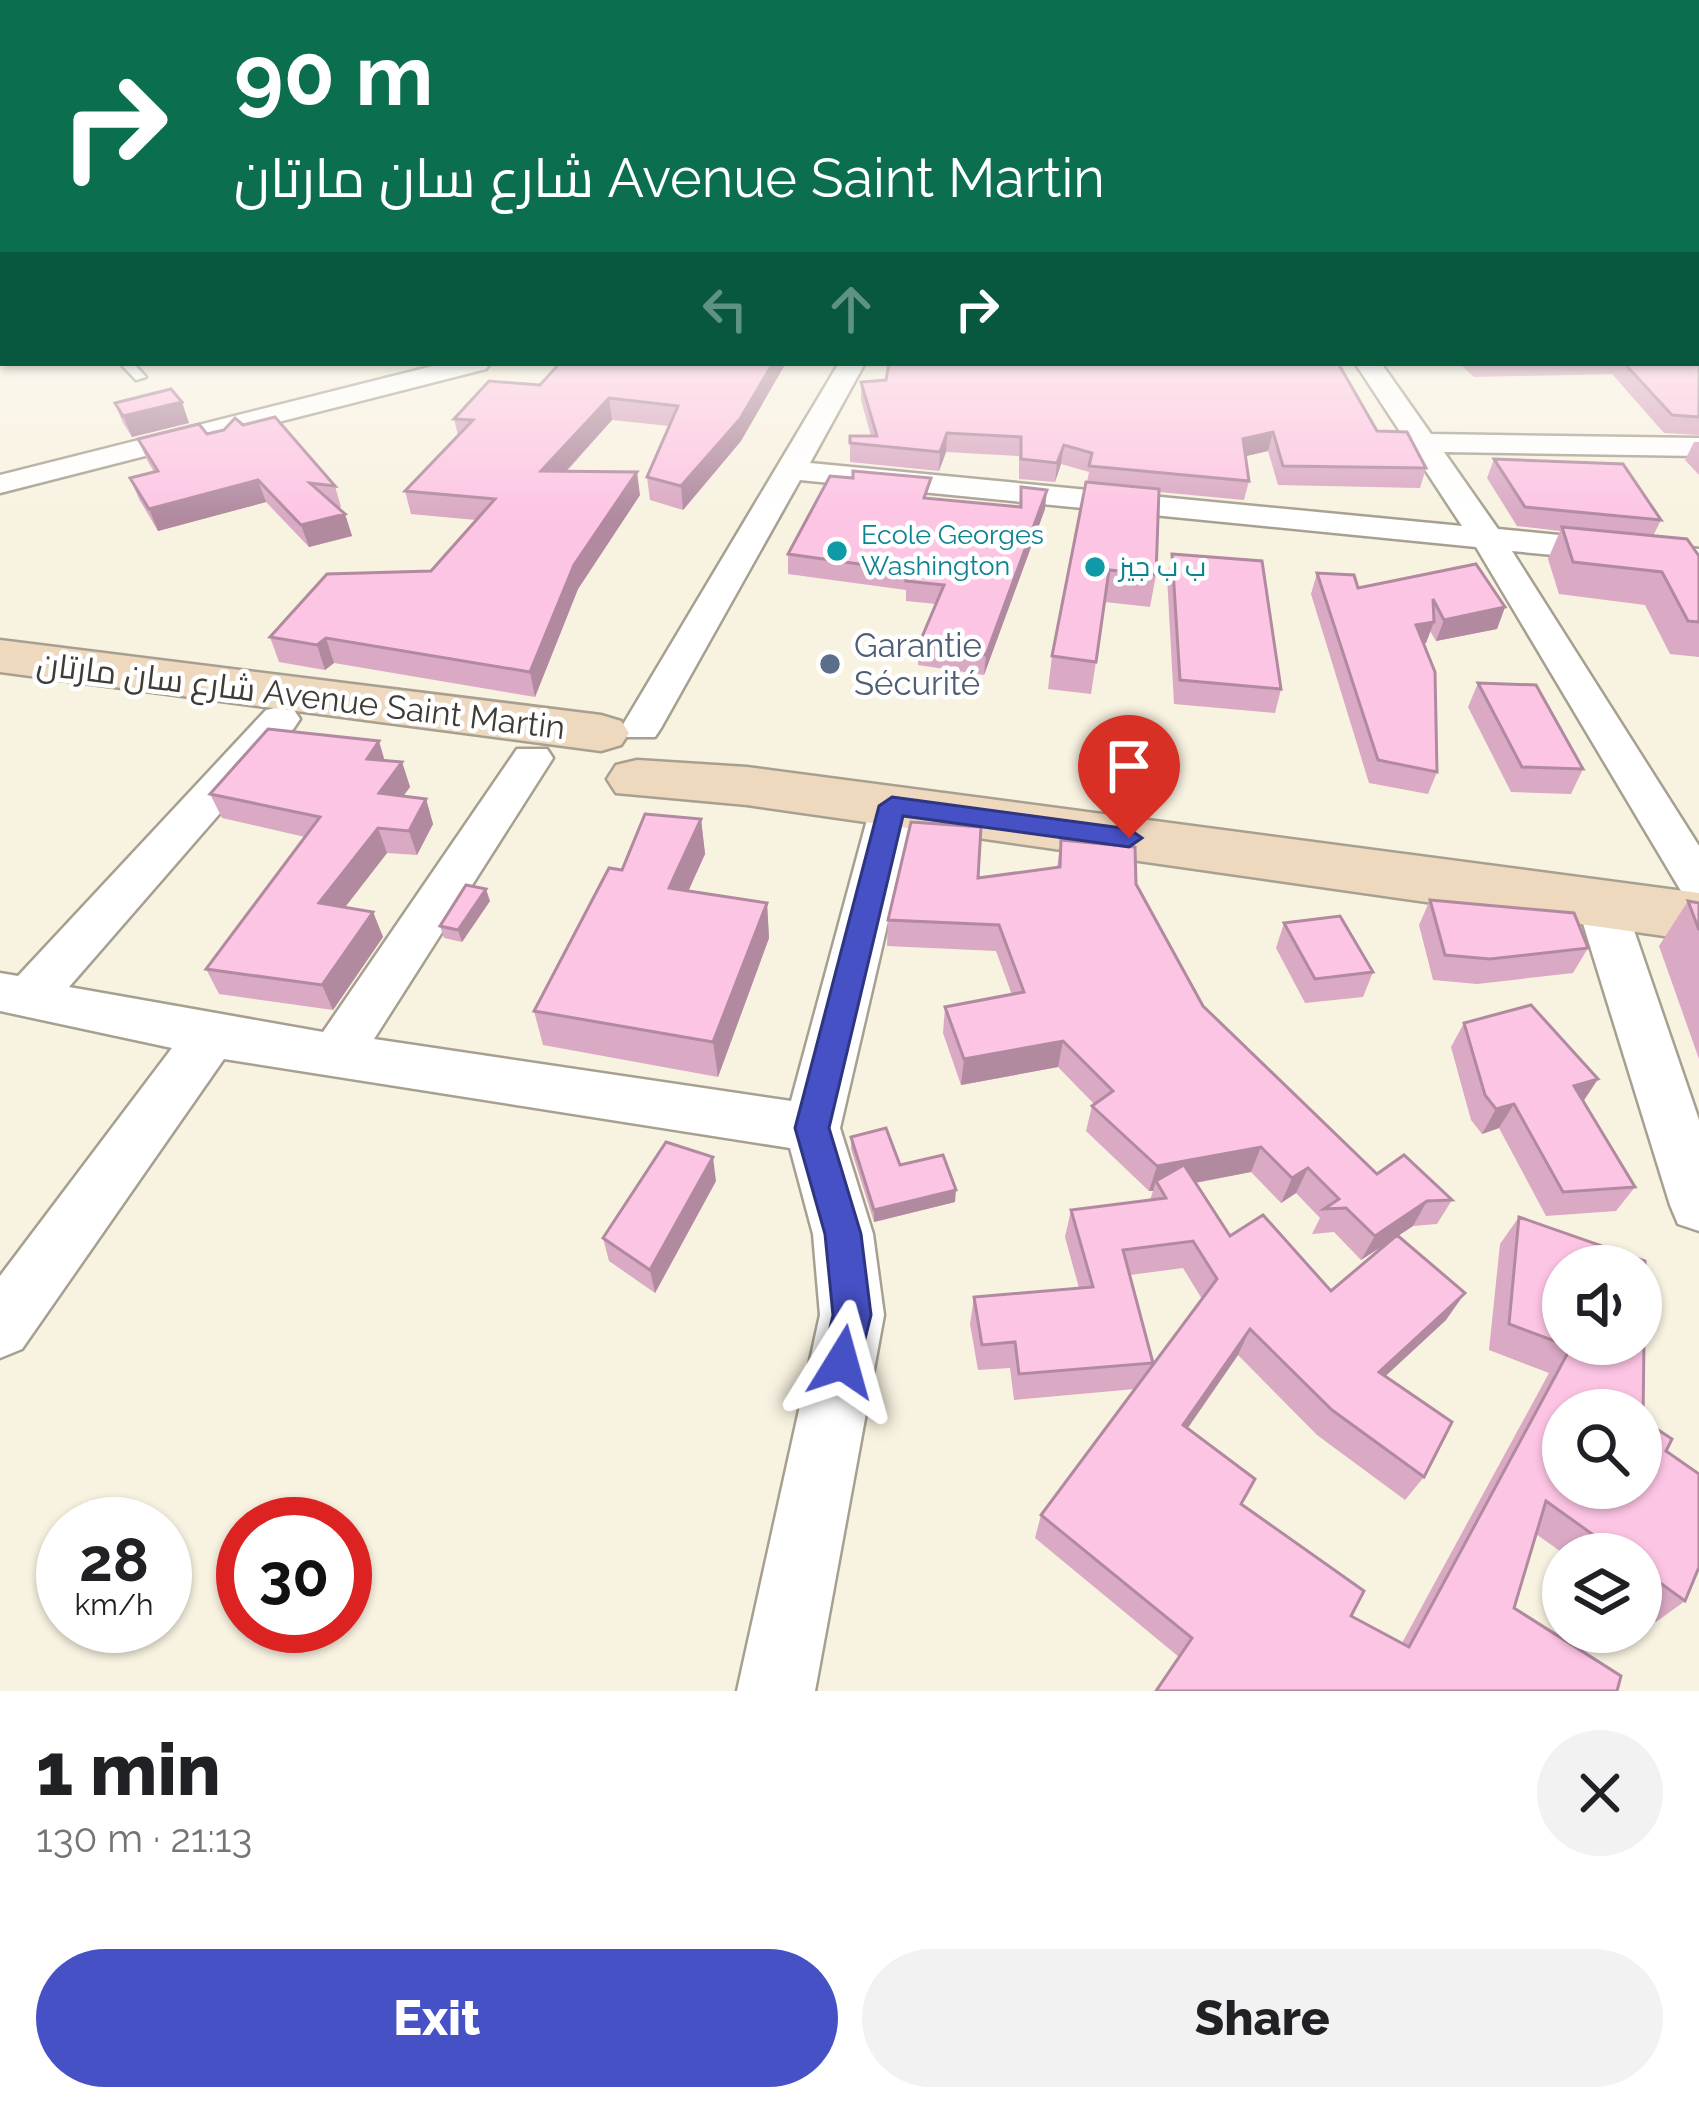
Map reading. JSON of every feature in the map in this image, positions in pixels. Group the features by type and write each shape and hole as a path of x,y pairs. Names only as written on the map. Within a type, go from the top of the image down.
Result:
{"main road":[{"name":"شارع سان مارتان Avenue Saint Martin","path":"0,656 609,750 1698,893"},
{"name":"شارع سان مارتان Avenue Saint Martin","path":"0,681 280,719 609,750 747,785 1601,904 1698,893"}],"street":[{"path":"0,484 465,366"},
{"path":"334,1057 609,750 792,470 850,366"},
{"path":"1370,366 1489,541 1698,893"},
{"path":"1421,443 1699,447"},
{"path":"792,470 1699,559"},
{"path":"14,995 280,719"},
{"path":"776,1691 852,1315 843,1234 812,1128 892,806"},
{"path":"1601,904 1699,1205"},
{"path":"14,995 334,1057 812,1128"},
{"path":"0,1327 211,1036"}],"lane":[{"path":"129,366 140,377"}],"building":[{"path":"557,366 771,366 740,419 681,486 647,477 678,406 609,398 541,471 637,472 574,565 530,672 326,638 317,645 270,637 327,574 431,571 495,499 405,491 473,420 454,419 489,381 540,385"},
{"path":"888,366 1340,366 1377,431 1407,432 1426,468 1283,466 1273,432 1243,439 1249,481 1089,466 1092,453 1064,445 1057,463 1021,459 1021,437 947,433 940,452 850,443 850,436 877,436 861,382 886,380"},
{"path":"1627,366 1699,366 1699,417 1672,415"},
{"path":"171,389 182,402 123,416 115,403"},
{"path":"275,417 335,486 310,483 345,514 301,525 258,480 149,509 130,478 158,471 138,439 199,424 207,434 224,430 235,418 243,425"},
{"path":"1494,459 1623,464 1661,520 1525,507"},
{"path":"853,471 931,478 924,498 1021,507 1021,487 1047,490 986,655 919,644 944,585 906,581 909,571 788,554 830,476 853,478"},
{"path":"1086,482 1159,489 1156,575 1109,570 1096,662 1052,656"},
{"path":"1562,527 1687,539 1699,556 1699,622 1688,621 1662,572 1573,562"},
{"path":"1172,554 1262,561 1281,689 1180,680"},
{"path":"1476,564 1505,607 1444,620 1433,599 1434,622 1416,625 1435,672 1437,772 1378,760 1317,573 1354,575 1358,588"},
{"path":"1478,683 1536,685 1583,769 1522,767"},
{"path":"268,729 379,741 367,759 402,762 379,793 426,799 409,831 378,828 319,903 373,912 322,985 206,969 320,817 210,794"},
{"path":"645,814 701,819 669,888 767,903 713,1042 534,1011 609,868 622,870"},
{"path":"911,822 981,827 978,878 1060,867 1061,840 1135,847 1136,884 1203,1006 1377,1174 1404,1155 1452,1200 1427,1201 1375,1236 1346,1208 1324,1209 1339,1199 1308,1168 1292,1178 1261,1147 1157,1166 1092,1106 1113,1091 1063,1041 964,1059 945,1007 1024,992 999,925 888,920"},
{"path":"466,885 486,889 458,930 440,926"},
{"path":"1430,900 1574,913 1588,948 1490,959 1445,955"},
{"path":"1688,901 1699,903 1699,930"},
{"path":"1340,916 1373,972 1315,979 1284,923"},
{"path":"1531,1005 1598,1079 1574,1086 1635,1187 1563,1192 1514,1104 1496,1109 1485,1095 1464,1023"},
{"path":"886,1128 900,1165 943,1155 956,1190 874,1210 851,1137"},
{"path":"666,1142 713,1157 650,1270 603,1238"},
{"path":"1184,1165 1230,1236 1263,1215 1331,1291 1397,1235 1465,1293 1379,1372 1452,1422 1424,1477 1332,1410 1250,1329 1183,1425 1255,1479 1241,1504 1364,1591 1351,1616 1409,1647 1542,1401 1544,1509 1514,1608 1542,1626 1542,1653 1585,1653 1621,1676 1617,1691 1156,1691 1192,1638 1041,1515 1217,1279 1193,1241 1123,1250 1153,1363 1019,1374 1015,1342 982,1345 974,1297 1093,1287 1071,1210 1166,1198 1156,1181"},
{"path":"1519,1217 1599,1245 1542,1245 1542,1336 1509,1324"},
{"path":"1561,1365 1644,1365 1643,1389 1548,1389"},
{"path":"1662,1432 1672,1439 1666,1451 1699,1474 1699,1567 1685,1601 1662,1584 1662,1533 1591,1533 1557,1509 1662,1509"}],"place":[{"name":"Ecole Georges Washington","path":"837,551"},
{"name":"ب ب جيز","path":"1095,567"},
{"name":"Garantie Sécurité","path":"830,664"}],"route":[{"path":"842,1362 852,1315 843,1234 812,1128 892,806 1129,838"}]}
